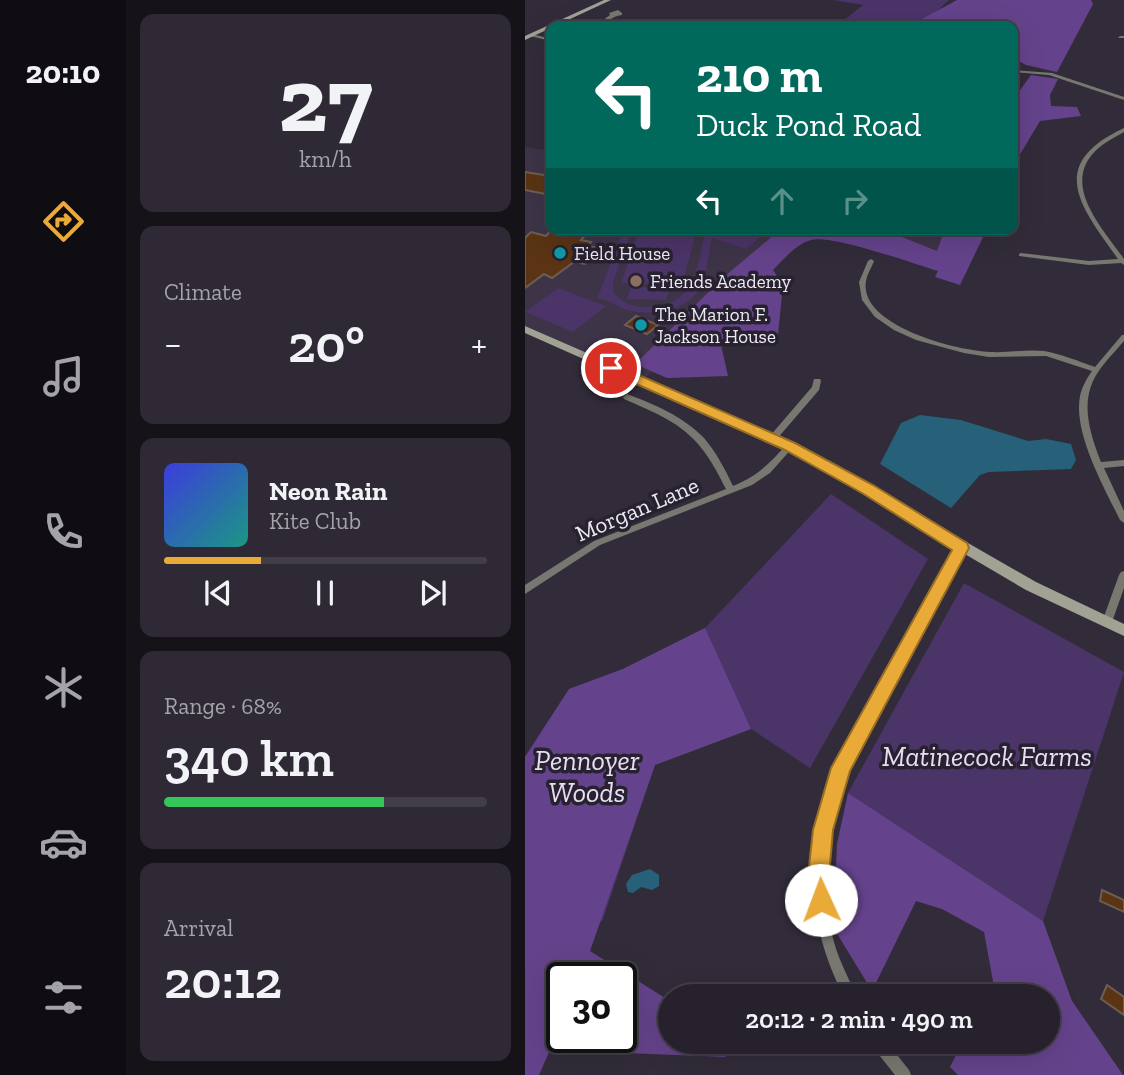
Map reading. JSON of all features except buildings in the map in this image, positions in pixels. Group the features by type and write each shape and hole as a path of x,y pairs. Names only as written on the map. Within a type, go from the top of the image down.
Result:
{"street":[{"path":"564,21 608,0"},
{"path":"604,21 613,15"},
{"path":"528,37 546,30"},
{"path":"528,37 546,39"},
{"path":"1018,71 1050,74 1124,99"},
{"path":"1123,262 1088,215 1079,184 1089,155 1106,140 1124,130"},
{"path":"1021,254 1083,262 1123,262"},
{"path":"871,261 863,282 867,301 882,320 905,334 979,354 1046,354 1097,370"},
{"path":"525,330 790,446 867,489 961,548 1031,586 1124,629"},
{"path":"1124,338 1087,386 1083,413 1086,431 1124,520"},
{"path":"773,438 816,388 817,381"},
{"name":"Morgan Lane","path":"627,397 676,417 699,436 718,462 731,491"},
{"name":"Morgan Lane","path":"525,590 605,539 731,491 767,471 790,446"},
{"path":"1100,464 1124,463"},
{"path":"844,984 829,954 823,931 818,876 823,830 841,768 961,548"},
{"path":"1107,622 1124,575"},
{"path":"887,1054 904,1075"}],"shaded area":[{"name":"Friends Academy","path":"525,147 546,150 546,235 796,235 645,378 525,326"},
{"name":"Friends Academy","path":"837,235 976,235 959,275"}],"green space":[{"path":"834,0 949,0 926,21 843,21 863,5"},
{"path":"957,0 1091,0 1093,4 1057,72 1018,61 1018,21 918,21"},
{"path":"1031,75 1058,79 1050,95 1051,106 1077,107 1081,116 1040,121 1018,158 1018,93"},
{"path":"622,235 630,235 613,282 613,291 628,304 647,307 676,300 685,292 696,271 705,235 763,235 746,249 712,238 698,291 685,304 676,308 636,312 597,299"},
{"path":"638,235 695,235 682,285 621,283"},
{"path":"774,235 897,235 937,251 943,235 984,235 960,285 935,277 938,271 873,251 836,241 811,240 791,252 773,270 783,285 777,344 740,330 721,345 728,376 667,378 635,364 725,276"},
{"path":"631,287 670,288 666,300 627,299"},
{"path":"558,288 606,306 573,332 525,312"},
{"path":"831,494 928,559 810,768 751,729 655,765 603,919 573,962 546,962 546,1045 539,1075 525,1075 525,757 569,689 623,669 705,628"},
{"name":"Matinecock Farms","path":"964,583 1124,672 1043,921 848,793"},
{"name":"Pennoyer Woods","path":"705,628 751,729 655,765 590,951 608,962 546,962 546,1053 549,1053 539,1075 525,1075 525,757 569,689 623,669"},
{"path":"848,793 1043,921 1072,1001 1123,1075 958,1075 950,1067 956,1054 1060,1054 1060,984 992,984 984,932 942,909 916,901 875,984 868,984 833,927 837,844"},
{"name":"Pennoyer Woods","path":"637,980 658,994 658,1054 724,1054 726,1057 625,1053 637,1053"}],"water":[{"path":"920,415 961,420 1028,441 1046,439 1071,444 1076,460 1071,469 989,472 980,475 951,508 880,464 901,423"},
{"path":"650,869 659,875 659,886 652,890 641,887 633,893 628,892 626,884 632,875"}],"place":[{"name":"Field House","path":"560,253"},
{"name":"Friends Academy","path":"636,281"},
{"name":"The Marion F. Jackson House","path":"641,325"}],"route":[{"path":"611,368 790,446 867,489 961,548 911,644 858,732 841,768 823,830 818,876 821,900"}]}
